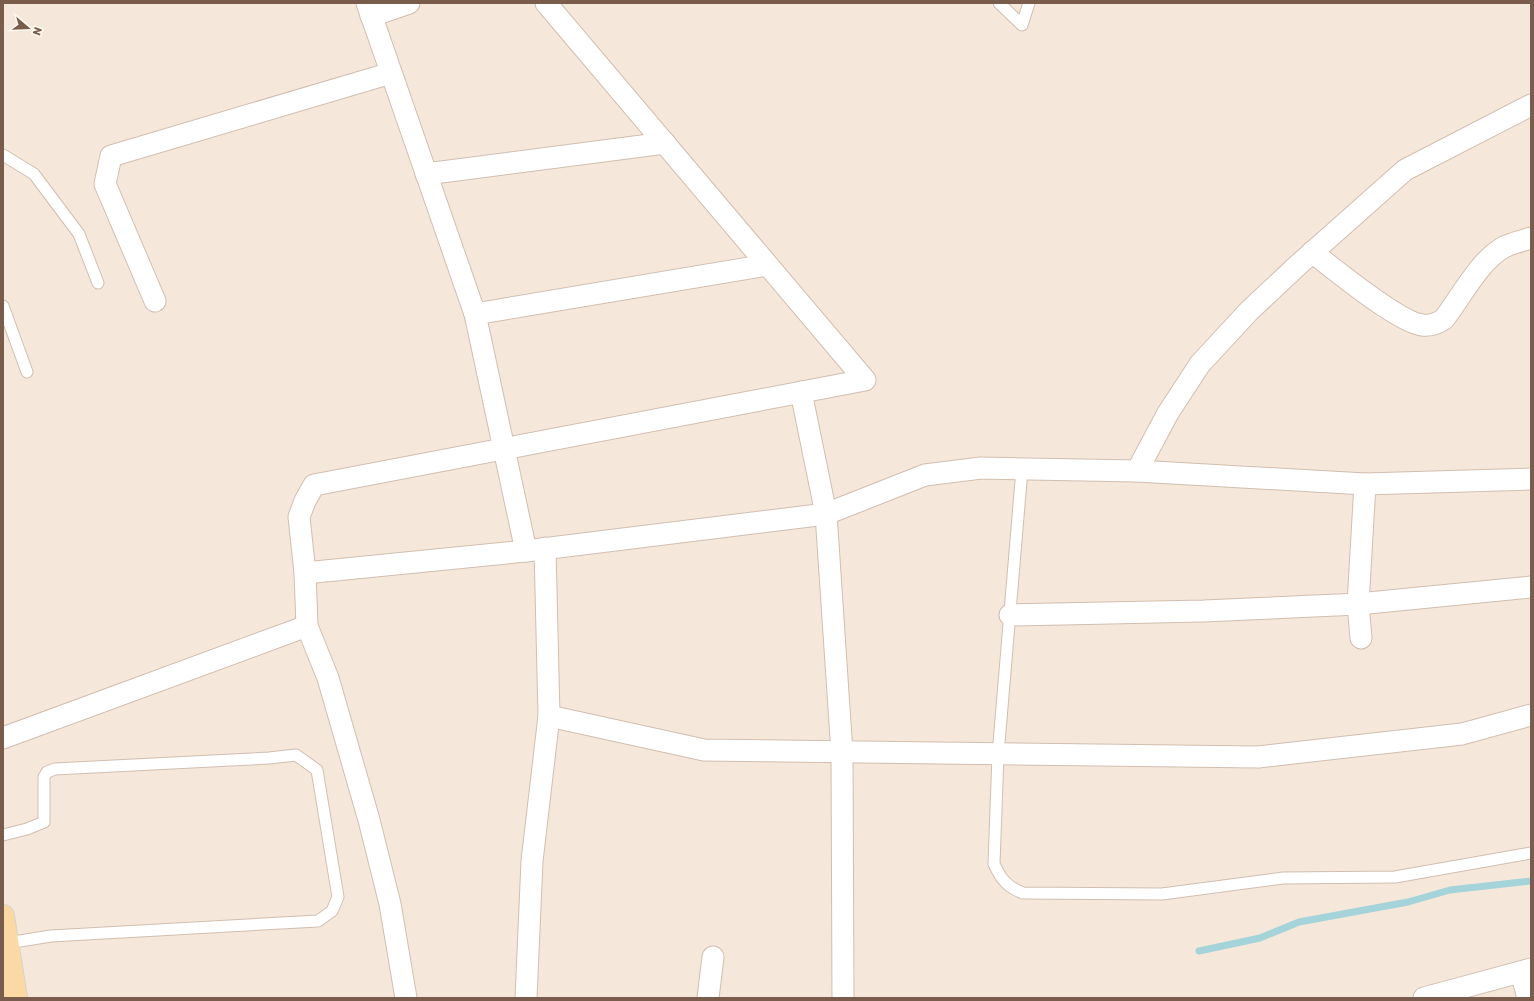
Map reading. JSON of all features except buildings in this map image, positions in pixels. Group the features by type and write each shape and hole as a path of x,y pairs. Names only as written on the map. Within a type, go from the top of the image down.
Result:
{"main road":[{"path":"3,916 16,998"}],"street":[{"path":"409,3 369,10 474,314 504,448 536,550 548,716 532,861 526,998"},
{"path":"406,998 390,904 369,820 328,678 307,626 305,573 299,517 305,501 314,485 865,380 546,3"},
{"path":"155,301 105,184 111,156 391,73"},
{"path":"1137,471 1168,413 1200,364 1249,311 1312,252 1406,170 1531,105"},
{"path":"426,174 665,143"},
{"path":"1312,252 1396,313 1420,325 1430,325 1438,323 1444,319 1481,267 1494,254 1504,247 1531,238"},
{"path":"474,314 767,265"},
{"path":"801,392 826,514 842,753 842,998"},
{"path":"305,573 536,550 826,514 925,475 981,468 1137,471 1365,484 1531,479"},
{"path":"1361,638 1358,604 1365,484"},
{"path":"1010,615 1204,611 1358,604 1531,587"},
{"path":"3,738 307,626"},
{"path":"548,716 704,750 842,753 1258,757 1462,734 1531,715"},
{"path":"708,998 713,957"},
{"path":"1424,998 1526,971 1528,998"}],"lane":[{"path":"999,3 1022,25 1029,3"},
{"path":"3,155 34,174 79,234 98,283"},
{"path":"3,306 27,372"},
{"path":"1022,468 998,754 994,864 1000,878 1011,888 1023,893 1162,894 1283,878 1395,877 1531,853"},
{"path":"3,834 27,829 44,822 44,777 48,772 55,769 268,758 296,755 317,770 338,897 332,911 318,921 51,936 7,943"}],"shaded area":[{"path":"3,3 1531,3 1531,998 3,998"}],"waterway":[{"path":"1199,951 1260,938 1299,922 1408,902 1450,890 1531,881"}]}
